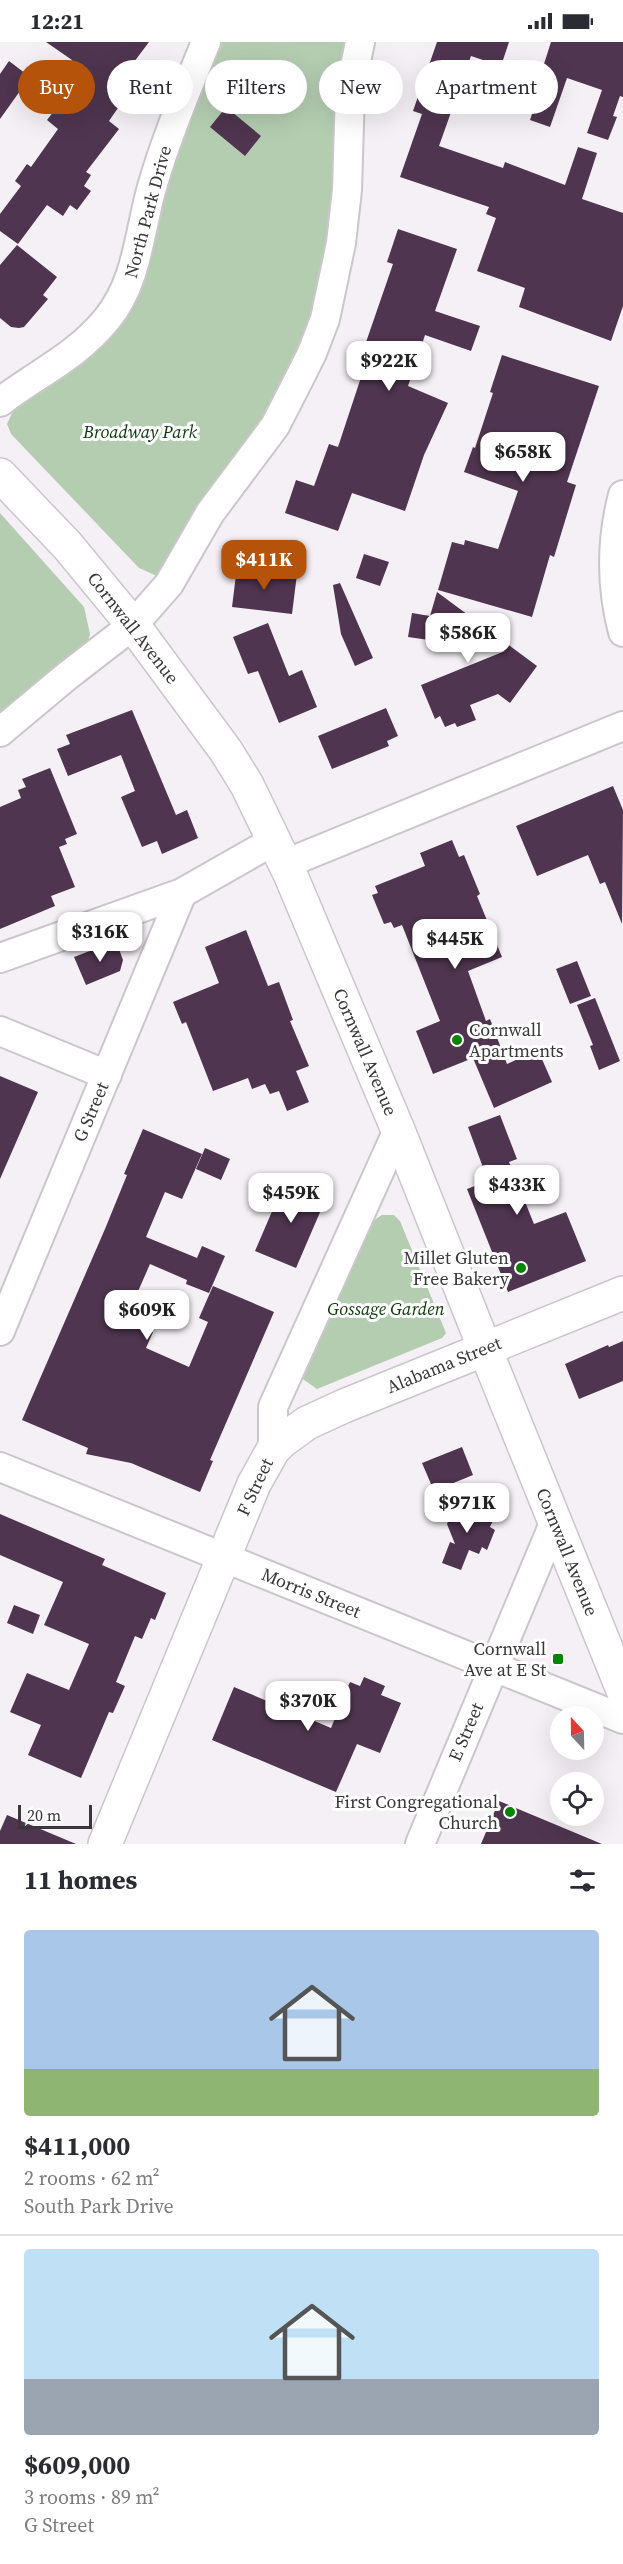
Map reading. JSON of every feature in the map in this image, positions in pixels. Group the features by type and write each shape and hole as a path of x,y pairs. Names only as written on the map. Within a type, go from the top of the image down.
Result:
{"main road":[{"name":"Cornwall Avenue","path":"0,475 67,545 133,625 226,751 247,785 280,852 398,1130 623,1690"},
{"name":"Alabama Street","path":"273,1450 292,1433 316,1419 623,1293"},
{"name":"F Street","path":"105,1844 254,1484 273,1450"}],"street":[{"name":"North Park Drive","path":"0,402 71,356 108,318 127,291 152,187 206,42"},
{"path":"0,732 133,625 169,584 210,513 263,444 312,353 325,319 341,243 347,190 350,91 360,42"},
{"path":"623,495 614,543 613,578 623,632"},
{"path":"0,957 182,893 280,852 623,726"},
{"name":"G Street","path":"0,1331 182,893"},
{"path":"0,1031 106,1075"},
{"name":"F Street","path":"273,1450 273,1407 398,1130"},
{"name":"Morris Street","path":"0,1467 623,1719"},
{"name":"E Street","path":"420,1844 555,1521"}],"green space":[{"name":"Broadway Park","path":"214,42 346,42 345,60 319,60 319,114 341,114 335,191 327,254 313,316 272,409 159,577 139,568 11,434 7,424 13,411 90,353 154,221 190,114 193,114 193,105 205,69 205,114 307,114 307,60 208,60"},
{"path":"0,513 84,607 90,634 87,645 0,719"},
{"name":"Gossage Garden","path":"382,1215 394,1215 400,1221 446,1333 442,1338 317,1389 300,1377 371,1222"}],"building":[{"path":"46,42 149,42 136,60 107,60 107,114 114,114 109,121 119,129 86,172 91,175 84,186 91,191 77,210 70,205 63,216 47,205 18,244 0,231 0,214 21,186 15,181 27,164 31,167 58,129 47,120 52,114 95,114 95,60 72,60"},
{"path":"437,42 509,42 503,60 483,60 471,56 470,60 431,60"},
{"path":"551,42 623,42 623,97 620,96 613,116 617,117 608,140 587,133 602,90 567,78 558,104 558,60 545,60"},
{"path":"9,61 18,68 18,94 0,119 0,74"},
{"path":"220,114 234,114 261,136 245,156 210,127"},
{"path":"422,114 450,114 439,146 503,168 505,162 565,185 578,147 597,153 582,199 623,213 623,306 611,341 519,307 525,288 477,271 496,218 486,214 489,207 400,177"},
{"path":"532,114 555,114 550,127 530,120"},
{"path":"398,229 457,249 435,311 480,326 471,351 425,335 408,386 448,403 424,455 405,511 352,493 338,531 285,513 296,480 314,486 329,444 338,447 370,350 364,348 393,264 387,262"},
{"path":"17,245 57,277 43,295 48,299 24,327 19,328 11,327 0,318 0,265"},
{"path":"502,355 599,386 567,482 576,485 554,557 550,555 532,617 438,590 452,542 464,545 465,540 498,549 518,491 464,472 473,447 475,448 493,393 490,392"},
{"path":"364,554 389,562 380,586 356,578"},
{"path":"237,567 297,574 292,614 232,607"},
{"path":"340,583 373,658 355,666 341,634 333,585"},
{"path":"437,592 537,666 510,703 498,694 470,705 476,720 457,727 455,723 445,727 440,716 435,719 421,685 505,651 408,637 412,613 430,616"},
{"path":"268,623 289,676 302,670 317,707 279,723 258,671 248,674 233,637"},
{"path":"386,708 398,736 387,741 389,746 332,769 318,736"},
{"path":"132,710 176,815 187,810 198,838 162,854 157,841 142,847 121,797 135,791 121,755 68,776 57,749 70,744 66,735"},
{"path":"50,768 77,834 65,839 67,844 59,847 75,887 51,896 55,906 0,929 0,807 21,798 18,790 26,787 22,779"},
{"path":"613,786 623,810 622,924 605,882 600,884 588,855 537,876 516,826"},
{"path":"452,840 459,857 464,855 480,894 477,896 502,957 468,971 486,1021 490,1019 507,1064 538,1050 552,1082 494,1108 473,1058 433,1074 416,1031 440,1021 402,925 394,928 391,922 384,924 372,895 378,893 375,886 425,866 420,853"},
{"path":"246,930 268,986 279,982 293,1020 290,1021 309,1066 296,1071 309,1102 287,1111 279,1091 270,1094 265,1084 252,1089 248,1078 213,1091 186,1022 182,1024 173,1002 219,983 205,947"},
{"path":"116,941 123,960 120,971 86,985 74,957"},
{"path":"577,961 591,996 570,1004 556,969"},
{"path":"595,998 620,1061 599,1070 590,1046 593,1045 577,1005"},
{"path":"0,1076 38,1092 0,1179"},
{"path":"500,1115 517,1159 509,1162 534,1224 566,1212 586,1261 508,1292 467,1189 488,1181 468,1127"},
{"path":"143,1129 202,1154 182,1199 165,1192 146,1237 197,1258 202,1246 225,1256 209,1293 186,1284 187,1280 150,1264 125,1321 153,1332 146,1348 189,1367 208,1322 199,1318 213,1286 274,1312 210,1460 213,1461 200,1492 131,1463 86,1454 88,1448 22,1420 105,1229"},
{"path":"205,1148 230,1159 221,1180 196,1169"},
{"path":"286,1179 327,1196 296,1268 255,1251"},
{"path":"623,1341 623,1381 579,1399 565,1364 608,1345 609,1347"},
{"path":"462,1447 473,1475 434,1491 422,1463"},
{"path":"456,1502 494,1518 490,1527 495,1530 487,1550 482,1547 479,1554 469,1550 461,1570 442,1563 450,1542 455,1544 447,1524"},
{"path":"0,1514 105,1559 102,1565 166,1593 155,1620 151,1618 142,1639 135,1636 116,1682 125,1686 113,1713 109,1712 81,1778 28,1755 41,1725 10,1712 27,1673 69,1690 89,1644 44,1625 63,1582 0,1555"},
{"path":"14,1605 40,1615 33,1634 7,1623"},
{"path":"364,1677 385,1686 381,1695 401,1703 380,1753 357,1744 336,1792 212,1740 234,1687 331,1728 350,1682 360,1686"},
{"name":"First Congregational Church","path":"499,1801 550,1822 550,1826 559,1826 602,1844 481,1844"},
{"path":"7,1815 76,1844 0,1844 0,1831"}],"place":[{"name":"Cornwall Apartments","path":"457,1040"},
{"name":"Millet Gluten Free Bakery","path":"521,1268"},
{"name":"Cornwall Ave at E St","path":"558,1659"},
{"name":"First Congregational Church","path":"510,1812"}]}
